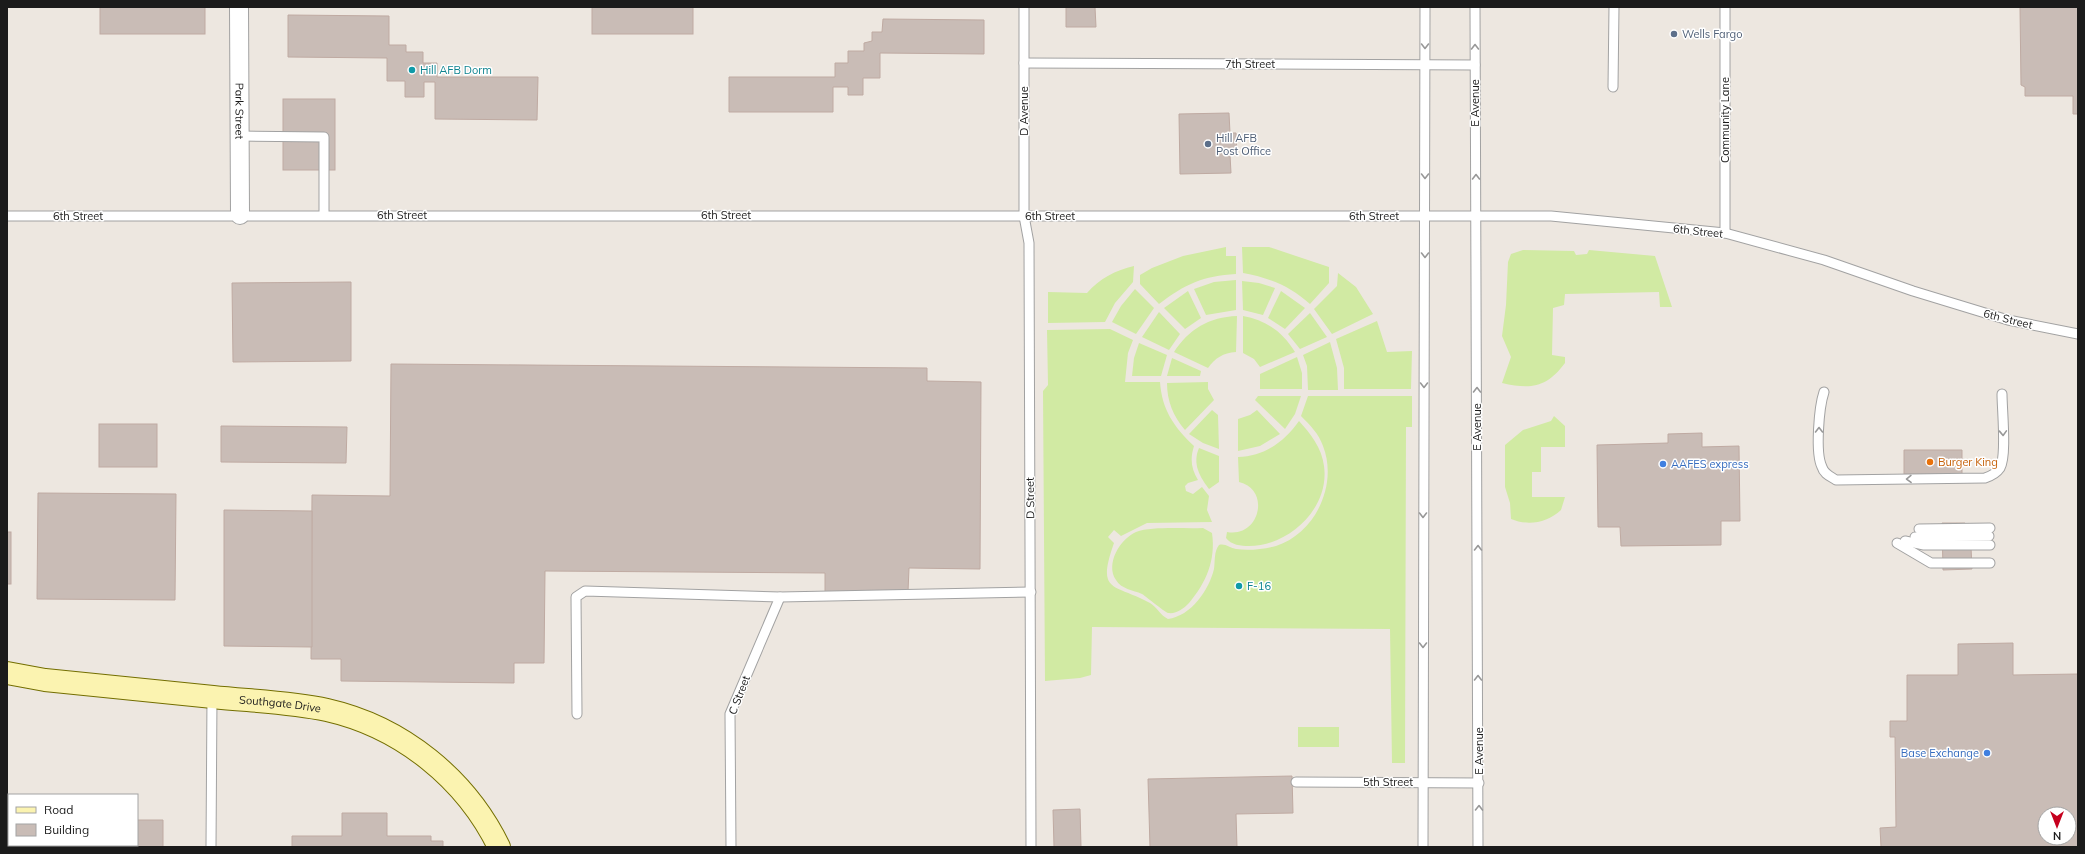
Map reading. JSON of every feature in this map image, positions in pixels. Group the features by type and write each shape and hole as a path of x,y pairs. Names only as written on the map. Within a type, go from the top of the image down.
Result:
{"main road":[{"name":"Southgate Drive","path":"7,673 45,680 278,703 326,710 356,718 390,733 423,754 452,780 477,810 499,847"}],"street":[{"name":"Park Street","path":"239,7 240,215"}],"lane":[{"name":"D Avenue","path":"1024,7 1024,216"},
{"path":"1423,847 1425,7"},
{"name":"E Avenue","path":"1475,7 1479,783 1478,847"},
{"path":"1613,87 1614,7"},
{"name":"Community Lane","path":"1725,7 1725,233"},
{"name":"7th Street","path":"1024,63 1475,65"},
{"path":"240,136 324,137 324,215"},
{"name":"6th Street","path":"7,216 1551,216 1725,233 1824,260 1920,293 2001,318 2078,334"},
{"name":"D Street","path":"1024,216 1029,243 1031,847"},
{"path":"1824,392 1819,406 1820,456 1822,468 1827,475 1836,480 1985,478 1992,476 2000,468 2004,457 2002,394"},
{"path":"1917,533 1989,536 1924,545 1901,542 1931,563 1990,563"},
{"path":"577,714 576,597 585,591 780,597 1031,592"},
{"name":"C Street","path":"731,847 730,714 780,597"},
{"path":"211,847 212,697"},
{"name":"5th Street","path":"1296,782 1479,783"}],"green space":[{"path":"1226,247 1226,256 1236,256 1236,274 1224,275 1195,282 1177,291 1159,304 1140,284 1140,275 1152,268 1183,256"},
{"path":"1242,247 1269,247 1329,267 1329,283 1310,304 1295,292 1271,280 1243,273"},
{"path":"1523,250 1574,251 1576,255 1587,254 1589,250 1655,256 1672,307 1660,307 1659,292 1565,294 1564,305 1553,308 1552,355 1565,357 1565,363 1552,377 1538,385 1522,386 1502,383 1511,357 1502,336 1506,305 1508,262 1511,254"},
{"path":"1134,266 1133,282 1115,303 1105,322 1048,323 1048,292 1087,293 1097,283 1108,276"},
{"path":"1338,273 1356,287 1373,314 1332,334 1314,309 1337,286"},
{"path":"1236,280 1236,310 1206,315 1194,289 1214,282"},
{"path":"1242,281 1259,283 1275,288 1263,315 1243,310"},
{"path":"1135,289 1154,308 1136,334 1112,322 1121,306"},
{"path":"1188,291 1201,318 1185,329 1164,308"},
{"path":"1281,291 1305,308 1285,329 1268,318"},
{"path":"1159,312 1180,334 1169,350 1142,337"},
{"path":"1310,313 1327,337 1300,349 1288,334"},
{"path":"1237,316 1236,352 1220,357 1208,368 1174,352 1186,337 1201,326 1217,319"},
{"path":"1243,316 1259,320 1273,328 1285,338 1295,352 1260,367 1254,359 1243,353"},
{"path":"1377,321 1387,352 1412,351 1411,389 1344,389 1344,368 1336,339"},
{"path":"1110,329 1133,340 1128,353 1125,382 1160,382 1166,410 1175,425 1194,446 1192,463 1198,480 1188,483 1185,486 1186,491 1193,494 1202,487 1209,496 1207,510 1212,522 1147,523 1121,536 1114,530 1108,537 1114,543 1107,571 1108,579 1112,585 1150,603 1168,619 1184,613 1198,601 1212,577 1215,553 1219,545 1246,550 1276,546 1290,540 1312,519 1320,505 1328,476 1327,461 1323,446 1314,430 1301,416 1308,396 1412,396 1412,427 1406,427 1405,763 1392,763 1390,629 1092,627 1091,675 1080,678 1045,681 1043,391 1048,385 1047,330"},
{"path":"1330,342 1337,368 1338,390 1308,390 1307,366 1303,355"},
{"path":"1139,343 1167,355 1161,376 1132,376 1134,358"},
{"path":"1297,357 1302,373 1302,389 1260,389 1260,374"},
{"path":"1172,358 1201,371 1200,376 1167,376"},
{"path":"1208,382 1208,389 1214,400 1185,430 1177,419 1172,408 1168,396 1167,383"},
{"path":"1258,396 1301,396 1295,414 1285,429 1255,400"},
{"path":"1212,410 1218,415 1219,449 1203,443 1189,434"},
{"path":"1257,410 1280,434 1260,446 1238,451 1238,419 1250,415"},
{"path":"1554,416 1565,426 1565,447 1541,447 1541,472 1532,472 1532,497 1565,497 1561,510 1550,518 1537,522 1531,523 1511,519 1510,503 1505,487 1505,445 1523,430 1551,421"},
{"path":"1299,421 1318,447 1323,459 1324,481 1320,496 1313,510 1304,522 1292,532 1278,539 1264,544 1249,546 1233,544 1226,538 1227,532 1238,532 1247,528 1254,521 1258,502 1255,494 1249,486 1239,482 1238,457 1265,451 1287,435"},
{"path":"1199,448 1219,456 1219,482 1209,489 1198,470 1196,459"},
{"path":"1203,528 1212,533 1213,543 1211,562 1205,579 1195,595 1180,611 1168,613 1142,594 1124,587 1116,580 1113,574 1113,560 1120,546 1130,535 1143,530 1151,529"},
{"path":"1298,727 1339,727 1339,747 1298,747"}],"building":[{"path":"100,7 205,7 205,34 100,34"},
{"path":"592,7 693,7 693,34 592,34"},
{"path":"1066,7 1095,7 1096,27 1066,27"},
{"path":"2020,7 2078,7 2078,114 2073,114 2073,96 2025,96 2025,87 2021,85"},
{"name":"Hill AFB Dorm","path":"288,15 389,16 389,45 406,45 406,52 423,52 423,63 437,63 437,77 538,77 537,120 435,119 435,82 424,82 424,97 405,97 405,81 387,81 387,58 288,57"},
{"path":"883,19 984,20 984,54 880,53 880,78 863,78 863,95 848,95 848,87 833,87 833,112 729,112 729,77 835,77 835,63 848,63 848,51 864,51 864,43 872,41 872,32 882,32"},
{"path":"283,99 335,99 335,170 283,170"},
{"name":"Hill AFB Post Office","path":"1229,113 1230,133 1236,133 1237,155 1230,155 1231,173 1180,174 1179,114"},
{"path":"351,282 351,361 233,362 232,283"},
{"path":"391,364 927,368 927,381 981,382 980,569 909,568 908,592 825,592 825,573 545,571 544,663 514,663 514,683 341,681 341,659 311,659 312,495 390,496"},
{"path":"99,424 157,424 157,467 99,467"},
{"path":"221,426 347,427 346,463 221,462"},
{"path":"1702,433 1702,447 1739,446 1740,521 1721,521 1721,545 1621,546 1620,527 1598,527 1597,445 1668,443 1668,434"},
{"path":"1904,450 1962,450 1962,475 1904,474"},
{"path":"38,493 176,494 175,600 37,599"},
{"path":"224,510 312,511 312,647 224,646"},
{"path":"1942,523 1965,523 1965,547 1971,547 1972,569 1943,570"},
{"path":"7,532 11,532 11,584 7,584"},
{"path":"2013,643 2013,675 2078,674 2078,847 1881,847 1880,828 1896,827 1895,737 1890,737 1890,721 1907,721 1907,675 1958,675 1958,644"},
{"path":"1292,776 1293,813 1236,814 1237,847 1150,847 1148,779"},
{"path":"1080,809 1081,847 1054,847 1053,810"},
{"path":"342,813 387,813 387,836 431,836 431,841 443,841 443,847 292,847 292,836 342,836"},
{"path":"138,820 163,820 163,847 32,847 138,846"}],"place":[{"name":"Wells Fargo","path":"1674,34"},
{"name":"Hill AFB Dorm","path":"412,70"},
{"name":"Hill AFB Post Office","path":"1208,144"},
{"name":"Burger King","path":"1930,462"},
{"name":"AAFES express","path":"1663,464"},
{"name":"F-16","path":"1239,586"},
{"name":"Base Exchange","path":"1987,753"}]}
